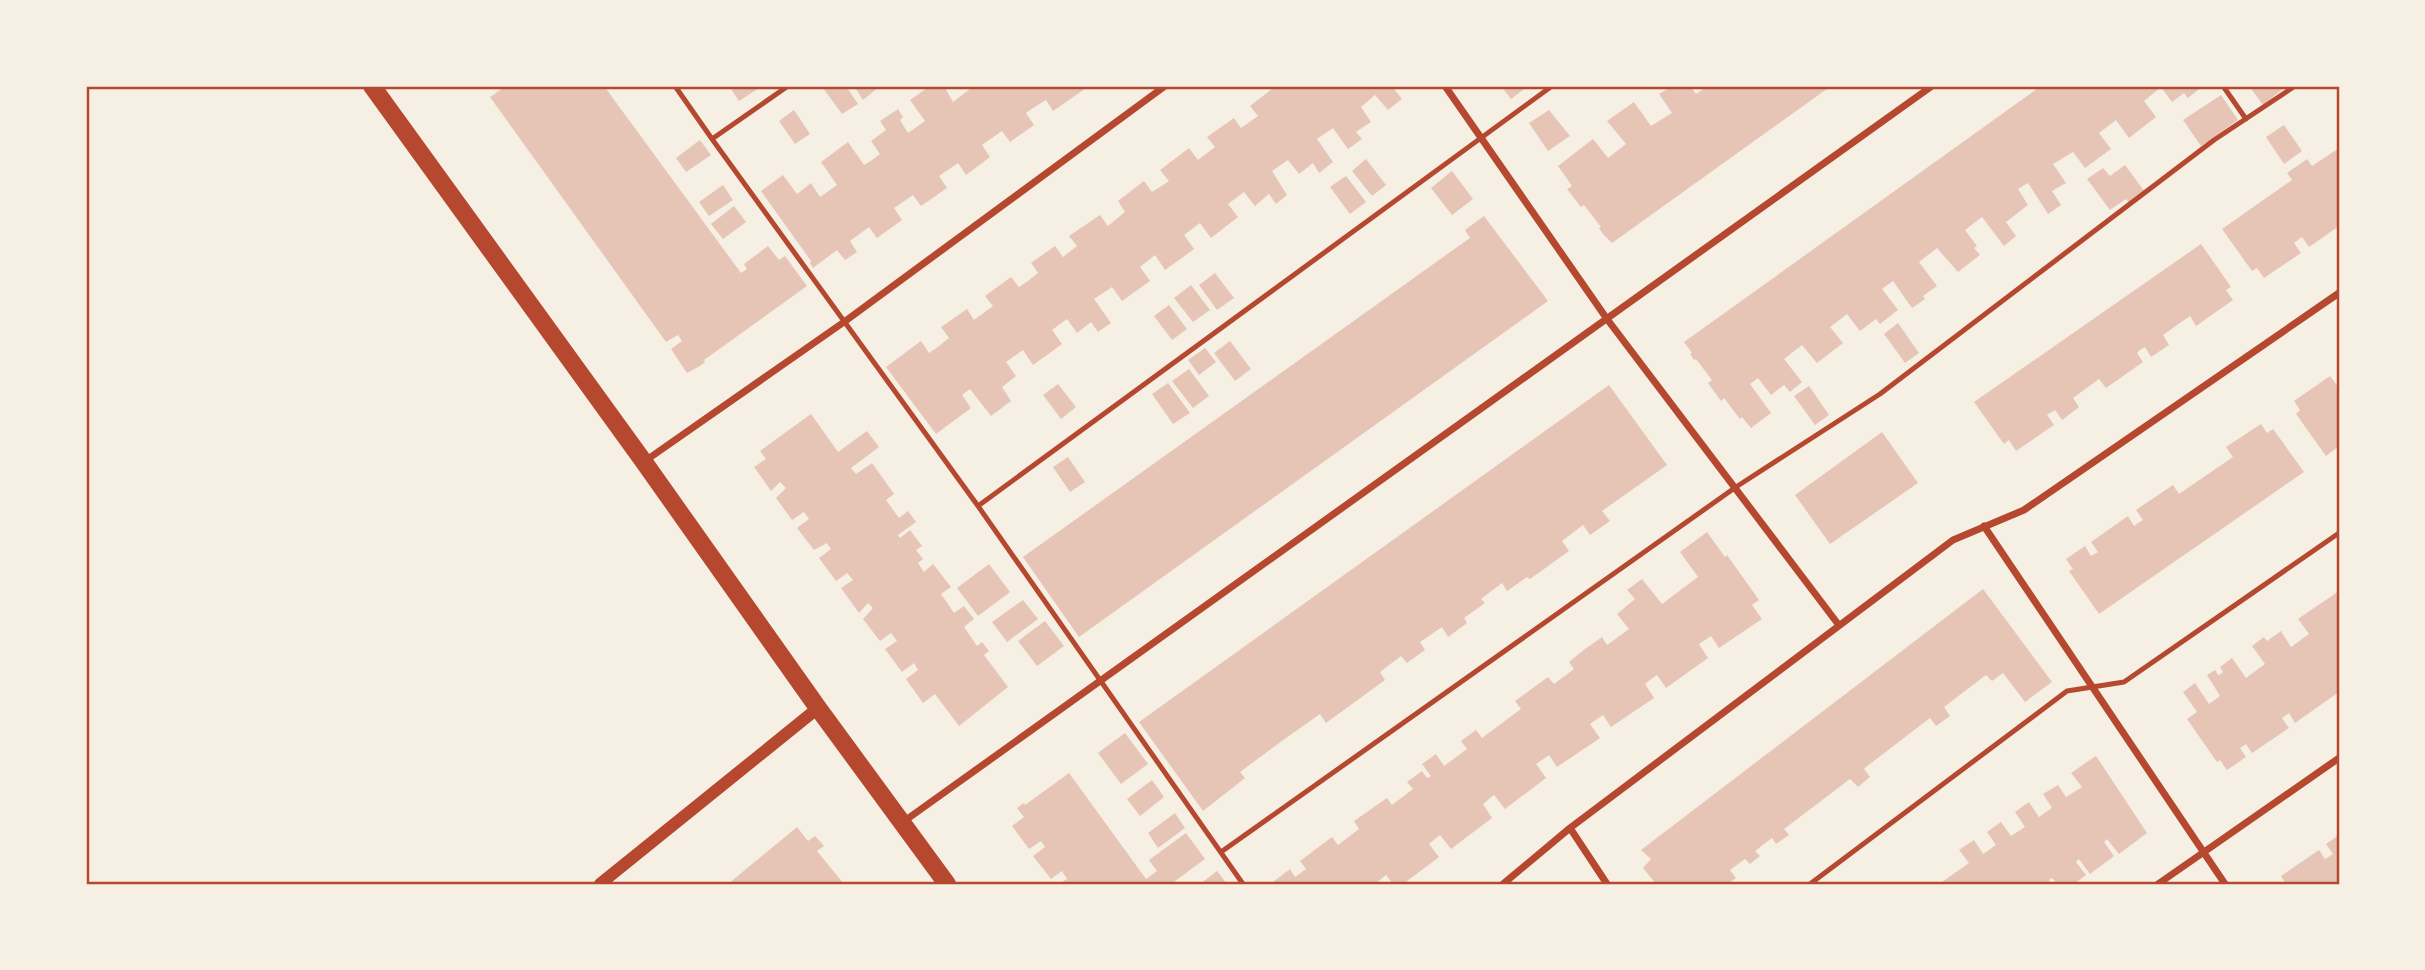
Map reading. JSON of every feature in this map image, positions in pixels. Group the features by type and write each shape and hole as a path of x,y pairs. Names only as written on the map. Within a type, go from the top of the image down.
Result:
{"main road":[{"path":"372,86 947,884"}],"street":[{"path":"644,462 844,322 1165,86"},
{"path":"1445,86 1606,319 1839,624"},
{"path":"903,822 1932,86"},
{"path":"1503,884 1570,828 1952,540 2024,510 2339,293"},
{"path":"1984,526 2225,884"},
{"path":"600,884 818,708"},
{"path":"2158,884 2339,758"},
{"path":"1570,828 1606,884"}],"lane":[{"path":"675,86 978,506 1243,884"},
{"path":"712,138 788,86"},
{"path":"978,506 1552,86"},
{"path":"2223,86 2246,119"},
{"path":"1221,852 1736,487 1880,394 2214,140 2295,86"},
{"path":"1810,884 2067,691 2124,682 2339,533"}],"building":[{"path":"506,86 604,86 741,273 747,269 744,264 768,246 779,260 785,256 807,286 687,373 671,349 682,341 678,335 666,342 490,97"},
{"path":"729,86 757,86 759,88 739,101"},
{"path":"846,86 858,104 842,114 823,88"},
{"path":"854,86 878,86 879,87 863,100"},
{"path":"930,86 944,86 953,102 970,89 968,86 1089,86 1053,111 1046,100 1036,106 1026,113 1034,125 1010,142 1002,131 982,145 990,157 966,175 958,163 939,176 947,188 921,206 913,195 894,208 902,220 877,238 869,227 850,241 857,252 845,260 837,250 813,268 811,261 761,191 783,175 797,194 811,183 820,197 837,185 821,162 848,142 864,165 872,160 880,154 871,141 886,130 880,121 898,109 903,117 900,120 908,133 925,121 910,100"},
{"path":"1276,86 1392,86 1402,99 1388,110 1375,95 1361,107 1371,122 1356,132 1362,139 1348,149 1333,128 1317,139 1333,162 1319,173 1313,163 1299,174 1288,160 1272,171 1287,195 1276,204 1269,194 1255,206 1244,192 1228,204 1238,217 1211,238 1200,223 1184,235 1194,249 1165,270 1155,255 1140,267 1150,281 1122,301 1112,287 1094,299 1111,323 1098,332 1091,322 1077,333 1067,319 1052,330 1062,344 1033,365 1023,350 1006,362 1016,376 1002,387 1011,401 991,416 970,389 962,395 971,408 936,434 886,367 921,341 929,353 939,346 949,338 941,327 967,309 974,320 993,306 985,296 1011,277 1019,287 1028,281 1038,273 1031,263 1055,246 1063,257 1077,246 1069,236 1100,215 1108,226 1125,212 1118,201 1144,181 1152,192 1169,181 1160,170 1189,148 1198,160 1215,147 1207,137 1234,118 1241,128 1258,116 1250,106"},
{"path":"1501,86 1528,86 1511,99"},
{"path":"1672,86 1690,86 1696,94 1708,86 1831,86 1612,243 1584,205 1581,207 1567,189 1572,186 1558,166 1593,139 1608,158 1626,144 1607,121 1634,102 1651,126 1672,113 1659,94"},
{"path":"2041,86 2203,86 2188,98 2184,93 2172,102 2161,87 2144,101 2156,117 2129,138 2116,120 2099,133 2111,149 2085,168 2073,152 2053,164 2066,183 2052,191 2061,205 2048,214 2028,183 2018,189 2028,205 2006,222 2016,236 2004,246 1982,217 1965,230 1980,255 1958,272 1937,248 1919,262 1937,286 1912,308 1893,281 1882,289 1898,310 1880,324 1876,319 1860,331 1847,314 1830,327 1843,343 1817,363 1802,345 1784,359 1802,382 1790,392 1784,385 1771,395 1758,378 1750,384 1771,413 1751,428 1742,417 1740,419 1724,398 1721,401 1708,383 1712,380 1696,359 1694,360 1684,342"},
{"path":"2249,86 2284,86 2285,87 2263,105"},
{"path":"2221,95 2238,120 2201,146 2183,120"},
{"path":"794,110 810,134 795,144 779,121"},
{"path":"1549,110 1570,136 1548,151 1529,123"},
{"path":"2284,125 2302,151 2284,164 2266,137"},
{"path":"700,140 711,155 686,172 676,158"},
{"path":"2339,148 2339,226 2309,247 2302,237 2294,243 2301,253 2264,278 2257,268 2252,271 2222,229 2292,180 2287,173 2307,159 2312,166"},
{"path":"1366,159 1386,185 1372,196 1352,171"},
{"path":"2125,165 2145,192 2129,203 2126,199 2110,210 2087,179 2103,168 2110,176"},
{"path":"1452,171 1473,199 1452,215 1431,188"},
{"path":"1346,176 1366,202 1350,214 1330,187"},
{"path":"723,185 733,200 709,216 699,202"},
{"path":"734,206 746,222 723,239 711,224"},
{"path":"1484,216 1548,301 1079,637 1023,557 1470,238 1465,230"},
{"path":"2201,244 2231,287 2226,290 2233,300 2196,326 2190,316 2163,335 2169,345 2151,357 2145,347 2140,350 2137,353 2143,362 2106,388 2099,379 2073,398 2079,407 2062,420 2055,410 2047,415 2054,425 2016,451 2009,440 2004,444 1974,402"},
{"path":"1215,273 1234,298 1217,310 1199,285"},
{"path":"1191,285 1210,310 1193,322 1174,298"},
{"path":"1169,305 1187,329 1172,340 1154,316"},
{"path":"1898,323 1919,353 1905,363 1884,334"},
{"path":"1230,341 1251,369 1235,381 1214,353"},
{"path":"1205,348 1216,362 1199,375 1188,360"},
{"path":"1189,369 1209,396 1193,408 1172,381"},
{"path":"2330,376 2339,388 2339,446 2326,456 2296,414 2300,410 2294,401"},
{"path":"1168,383 1190,413 1173,424 1152,394"},
{"path":"1058,384 1076,407 1061,419 1043,395"},
{"path":"1609,385 1667,465 1602,511 1610,521 1590,535 1583,525 1562,541 1569,551 1530,579 1527,577 1507,591 1502,583 1481,599 1485,603 1464,618 1467,623 1448,637 1442,627 1420,642 1425,650 1407,663 1401,656 1380,672 1385,680 1326,723 1320,714 1279,743 1240,772 1245,778 1203,811 1139,722"},
{"path":"1809,386 1829,415 1815,425 1794,396"},
{"path":"811,414 838,452 867,431 879,447 851,468 856,474 872,463 894,494 886,500 899,518 908,511 916,522 898,535 900,538 910,530 922,546 916,550 923,559 918,563 924,572 933,564 951,587 941,594 954,613 964,606 974,619 964,627 977,646 982,642 989,651 984,655 1008,687 959,726 935,694 923,703 906,679 918,670 914,663 902,672 885,649 897,641 891,633 880,641 863,619 873,608 868,603 859,613 841,588 853,580 847,573 836,581 819,558 831,549 827,543 814,550 797,528 809,519 804,512 792,520 776,498 786,488 780,482 771,491 754,467 766,459 760,451"},
{"path":"2261,424 2267,433 2273,429 2304,472 2099,614 2069,571 2073,569 2066,559 2085,546 2091,556 2098,552 2091,542 2128,516 2134,526 2143,520 2136,510 2173,485 2179,494 2233,457 2226,447"},
{"path":"1882,432 1918,483 1830,544 1795,495"},
{"path":"1068,457 1085,482 1070,492 1053,467"},
{"path":"1707,532 1759,600 1752,605 1762,619 1719,648 1711,636 1699,644 1708,658 1666,688 1657,675 1645,684 1654,698 1611,727 1603,715 1590,724 1600,738 1557,767 1549,755 1536,764 1546,778 1505,809 1494,795 1483,804 1492,818 1451,849 1440,835 1429,844 1439,857 1403,884 1393,884 1386,875 1375,884 1273,882 1290,869 1295,877 1306,869 1300,861 1332,837 1338,845 1359,829 1354,821 1387,798 1392,805 1413,789 1407,782 1422,771 1427,778 1431,776 1422,764 1436,754 1444,766 1467,749 1461,741 1476,730 1482,738 1521,709 1515,701 1548,677 1554,684 1574,669 1569,662 1585,649 1602,637 1607,645 1629,629 1617,614 1635,599 1627,590 1642,579 1662,604 1698,577 1680,552"},
{"path":"989,564 1010,592 978,616 957,588"},
{"path":"1983,589 2052,682 2025,702 2003,673 1992,681 1986,675 1944,707 1950,716 1936,726 1930,718 1866,767 1864,769 1870,777 1858,787 1850,779 1784,829 1789,835 1776,844 1772,838 1755,851 1760,856 1750,864 1745,859 1730,870 1736,878 1728,884 1656,884 1643,868 1651,859 1641,850"},
{"path":"2339,591 2339,692 2295,723 2289,713 2282,718 2289,728 2252,753 2246,744 2240,748 2246,757 2227,770 2220,760 2217,762 2187,719 2197,712 2183,692 2195,683 2209,704 2220,696 2207,675 2215,670 2218,675 2221,674 2223,672 2220,667 2232,658 2246,678 2265,664 2252,646 2264,637 2267,641 2281,631 2291,647 2309,634 2298,619"},
{"path":"1023,600 1038,619 1007,642 992,622"},
{"path":"1045,621 1064,646 1037,666 1018,641"},
{"path":"1125,733 1148,764 1121,784 1098,753"},
{"path":"2096,756 2147,833 2119,854 2107,839 2104,842 2114,856 2090,874 2079,859 2076,862 2086,875 2074,884 2057,884 2052,878 2049,880 2052,884 1939,884 1969,863 1959,850 1974,840 1983,854 1996,845 1987,832 2001,822 2011,836 2025,827 2015,812 2029,802 2039,817 2052,808 2043,794 2058,785 2066,797 2082,787 2071,773"},
{"path":"1069,773 1146,879 1157,871 1149,860 1186,833 1205,859 1171,884 1059,884 1067,879 1062,871 1051,879 1033,856 1045,847 1041,841 1029,849 1012,826 1024,817 1017,808"},
{"path":"1152,780 1164,797 1140,816 1127,799"},
{"path":"1175,813 1185,828 1158,848 1148,833"},
{"path":"797,827 808,841 815,836 824,846 817,851 844,884 728,884"},
{"path":"2339,835 2339,884 2286,884 2281,876 2319,850 2325,859 2333,854 2326,844"},
{"path":"1217,871 1227,884 1200,884"}]}
